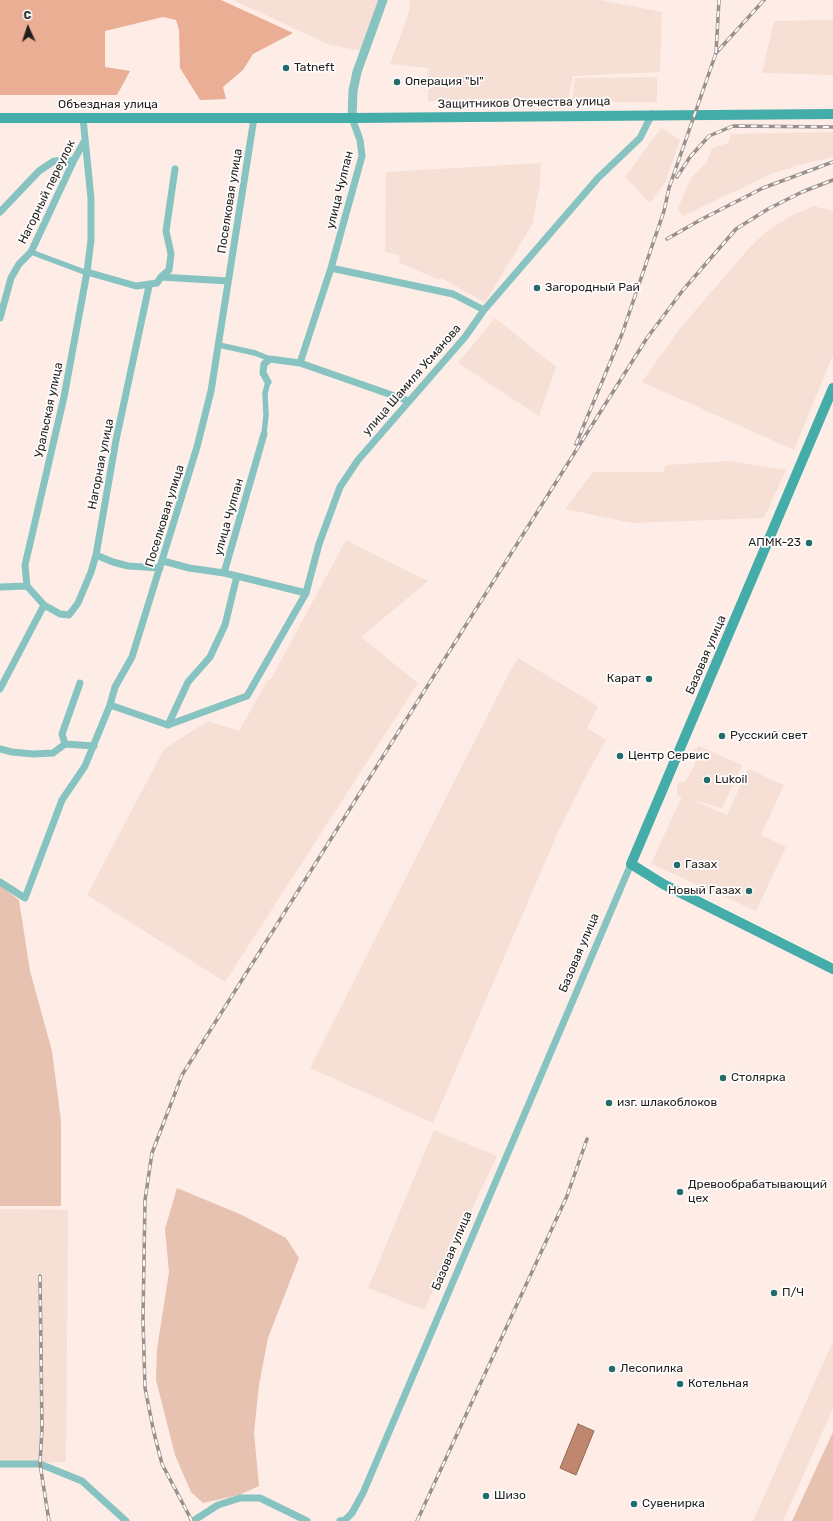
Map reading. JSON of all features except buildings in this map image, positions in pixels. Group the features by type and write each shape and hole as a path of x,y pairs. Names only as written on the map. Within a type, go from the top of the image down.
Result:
{"main road":[{"name":"Защитников Отечества улица","path":"216,118 833,114"},
{"name":"Объездная улица","path":"0,118 216,118"},
{"name":"Базовая улица","path":"631,864 833,388"},
{"path":"631,864 663,884 833,969"}],"street":[{"path":"352,118 353,91 357,72 383,0"},
{"name":"улица Шамиля Усманова","path":"168,725 247,696 306,593 319,544 340,487 358,460 465,337 484,310 598,178 640,138 652,114"},
{"name":"Уральская улица","path":"27,586 25,564 64,397 87,272 91,240 90,198 83,118"},
{"name":"Поселковая улица","path":"0,882 25,898 62,800 85,766 110,705 115,687 132,657 162,565 197,447 211,391 254,118"},
{"name":"улица Чулпан","path":"300,363 331,268 362,156 360,140 352,118"},
{"name":"Нагорный переулок","path":"0,318 11,278 19,264 31,252 74,160 85,140"},
{"path":"0,212 40,171 54,161 74,160"},
{"path":"31,252 87,272 136,286 149,286 157,283 169,270 171,254 167,242 166,231 175,169"},
{"path":"331,268 452,294 484,310"},
{"path":"161,277 228,282"},
{"name":"Нагорная улица","path":"44,606 60,614 69,615 80,597 91,572 96,555 116,440 149,286"},
{"path":"218,345 255,353 270,359 300,363 409,401"},
{"path":"264,434 266,415 265,393 268,382 263,373 264,364 270,359"},
{"name":"улица Чулпан","path":"264,434 224,573 306,593"},
{"path":"96,555 128,566 162,565 224,573"},
{"path":"110,705 168,725 188,682 210,657 219,638 225,625 237,576"},
{"path":"0,587 27,586 44,606 0,689"},
{"path":"65,744 62,734 80,683"},
{"path":"0,749 32,754 53,754 65,744 94,746"},
{"name":"Базовая улица","path":"340,1521 345,1520 352,1513 364,1493 631,864"},
{"path":"0,1464 40,1464 82,1481 126,1521"},
{"path":"192,1521 218,1506 240,1498 260,1498 307,1521"}],"shaded area":[{"path":"0,0 221,0 293,33 253,54 243,70 223,87 226,99 200,100 180,68 179,30 176,20 163,17 105,31 105,67 130,71 117,95 0,95"},
{"path":"233,0 381,0 362,51 330,45"},
{"path":"410,0 600,0 662,12 660,72 573,76 568,99 428,101 428,68 390,64 409,12"},
{"path":"833,20 833,75 762,73 774,21"},
{"path":"657,77 657,102 572,102 575,78"},
{"path":"661,128 680,140 666,181 650,203 625,177"},
{"path":"833,132 833,157 802,164 771,174 683,216 678,208 691,178 707,162 712,148 728,143 731,134"},
{"path":"541,163 540,184 532,225 485,302 441,278 439,280 400,263 399,255 385,252 386,172"},
{"path":"813,206 833,211 833,355 794,450 642,382 681,327 751,246 766,232 789,217"},
{"path":"495,318 556,367 539,416 458,363"},
{"path":"729,461 786,470 764,518 632,523 565,509 593,472 663,472 666,465"},
{"path":"346,540 428,581 361,637 418,683 225,982 87,895 164,749 208,721 239,731 267,681 271,679"},
{"path":"518,658 598,706 587,728 606,740 558,832 433,1123 310,1068 508,675"},
{"path":"699,746 742,765 722,808 691,799 727,815 748,769 784,785 761,835 786,847 756,911 651,864 682,796 677,795 677,784 685,781 694,767 696,757 694,751"},
{"path":"0,885 19,900 30,971 52,1051 61,1121 61,1206 0,1206"},
{"path":"434,1130 497,1156 424,1310 368,1288"},
{"path":"177,1188 242,1215 286,1238 299,1258 268,1338 259,1385 254,1433 259,1486 239,1495 203,1503 191,1492 175,1455 156,1380 157,1349 169,1272 165,1229"},
{"path":"0,1209 68,1210 66,1462 0,1462"},
{"path":"833,1341 833,1408 783,1521 753,1521"},
{"path":"578,1424 594,1431 576,1475 560,1468"},
{"path":"833,1432 833,1521 792,1521"}],"railway":[{"path":"716,53 719,0"},
{"path":"576,444 622,334 664,211 669,188 716,53 764,0"},
{"path":"677,177 690,157 709,136 733,126 833,127"},
{"path":"667,239 702,219 763,188 833,162"},
{"path":"192,1521 162,1464 154,1433 145,1388 143,1319 145,1200 152,1153 182,1075 647,338 683,290 736,229 768,209 802,192 833,180"},
{"path":"417,1521 567,1196 587,1139"},
{"path":"40,1276 42,1428 40,1464 49,1521"}],"place":[{"name":"Tatneft","path":"286,68"},
{"name":"Операция \"Ы\"","path":"397,82"},
{"name":"Загородный Рай","path":"537,288"},
{"name":"АПМК-23","path":"809,543"},
{"name":"Карат","path":"649,679"},
{"name":"Русский свет","path":"722,736"},
{"name":"Центр Сервис","path":"620,756"},
{"name":"Lukoil","path":"707,780"},
{"name":"Газах","path":"677,865"},
{"name":"Новый Газах","path":"749,891"},
{"name":"Столярка","path":"723,1078"},
{"name":"изг. шлакоблоков","path":"609,1103"},
{"name":"Древообрабатывающий цех","path":"680,1192"},
{"name":"П/Ч","path":"774,1293"},
{"name":"Лесопилка","path":"612,1369"},
{"name":"Котельная","path":"680,1384"},
{"name":"Шизо","path":"486,1496"},
{"name":"Сувенирка","path":"634,1504"}]}
